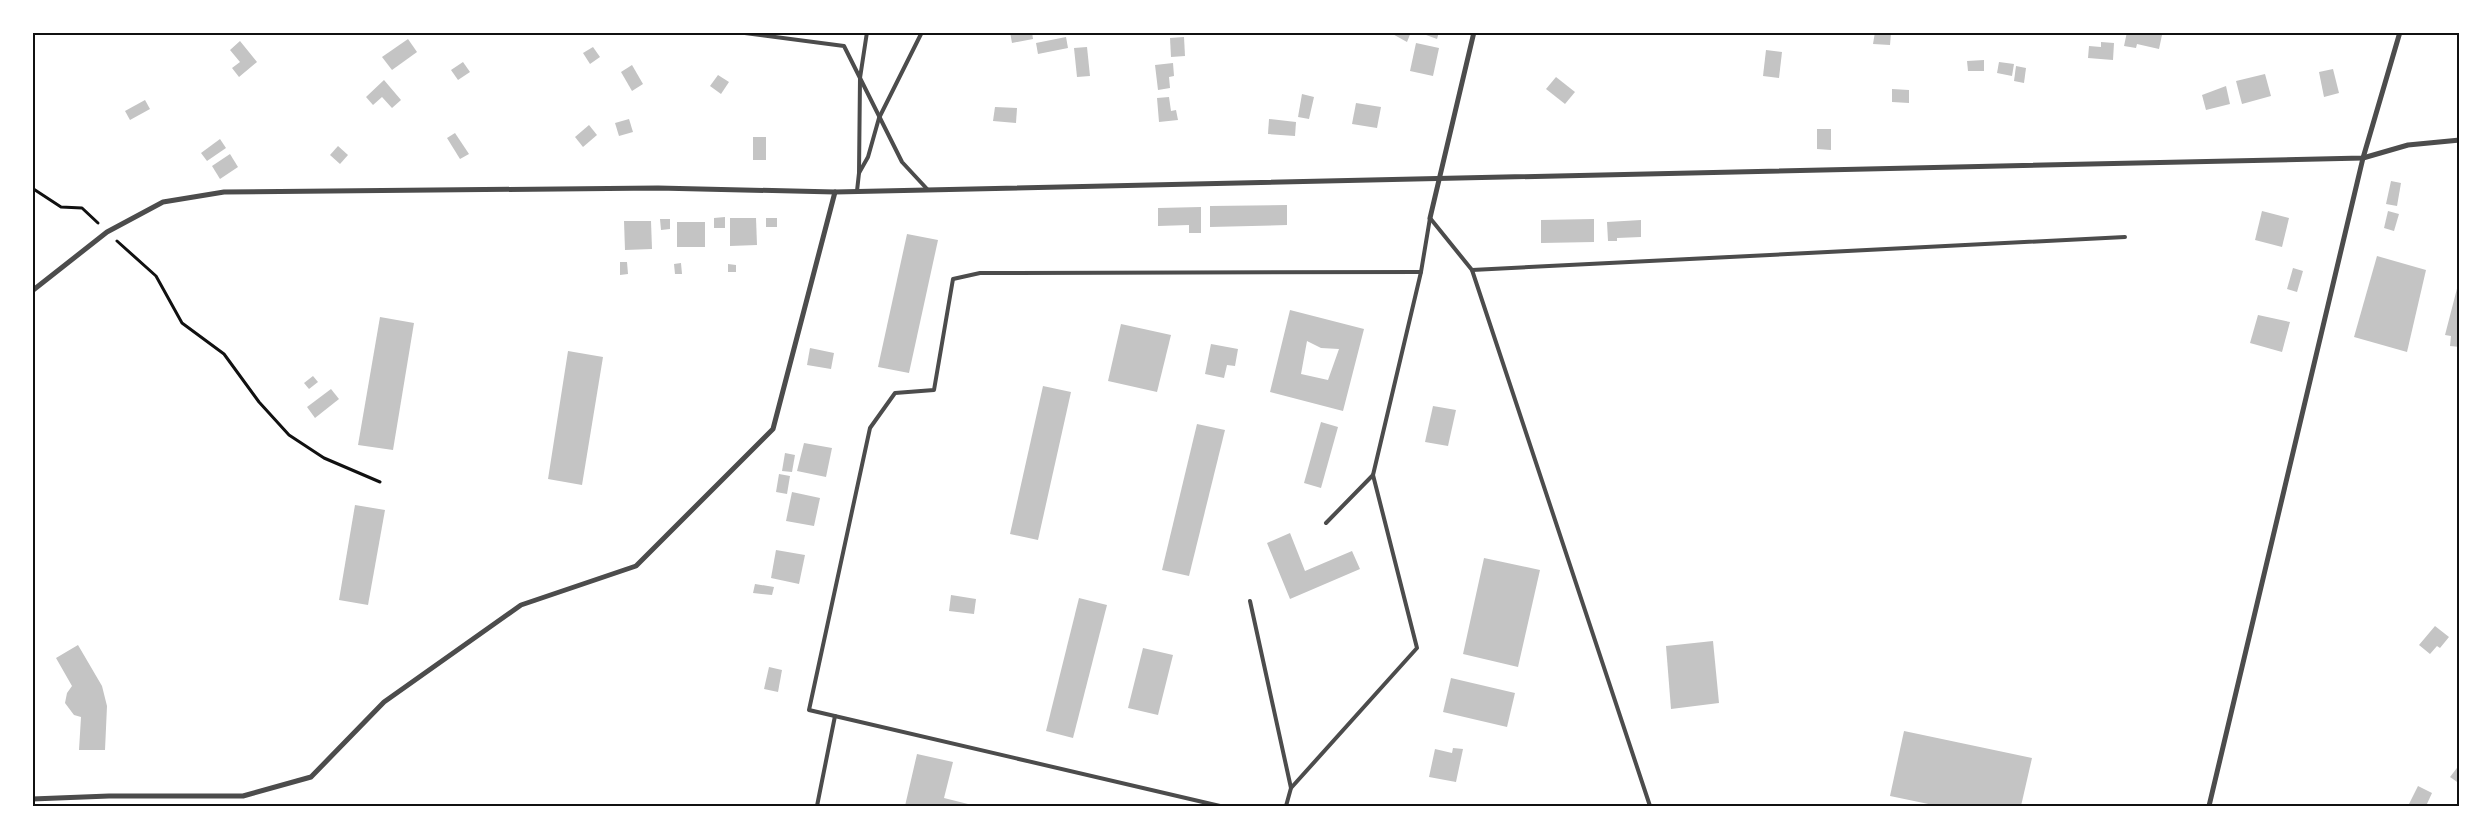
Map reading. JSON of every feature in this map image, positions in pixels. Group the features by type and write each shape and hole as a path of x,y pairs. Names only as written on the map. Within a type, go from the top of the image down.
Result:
{"street":[{"path":"1430,218 1474,32"},
{"path":"2209,806 2363,158 2400,32"},
{"path":"32,291 107,232 163,202 224,192 658,188 835,192 1439,180 2363,158 2408,145 2460,140"},
{"path":"32,799 109,796 243,796 311,777 384,702 521,605 636,566 773,429 835,192"}],"lane":[{"path":"738,32 844,46 902,162 928,190"},
{"path":"857,191 860,78 867,32"},
{"path":"858,173 868,157 879,118 922,32"},
{"path":"1430,218 1472,270 1650,806"},
{"path":"1286,806 1291,788 1417,648 1373,475 1421,272 1430,218"},
{"path":"1472,270 2125,237"},
{"path":"1220,806 808,710 870,428 895,393 934,390 953,279 980,273 1421,272"},
{"path":"1326,523 1373,475"},
{"path":"1250,601 1291,788"},
{"path":"817,806 835,716"}],"path":[{"path":"32,188 61,207 82,208 156,276 182,323 224,354 259,402 289,436 324,458 380,482"}],"building":[{"path":"1010,32 1032,32 1033,39 1012,43"},
{"path":"1389,32 1411,32 1407,42"},
{"path":"1418,32 1439,32 1437,39"},
{"path":"1875,32 1891,33 1890,45 1873,44"},
{"path":"2127,32 2162,35 2159,49 2137,44 2136,48 2124,46"},
{"path":"1066,37 1068,48 1038,54 1036,43"},
{"path":"1184,37 1185,56 1171,57 1170,38"},
{"path":"408,39 417,52 392,70 382,57"},
{"path":"240,41 257,62 239,77 232,68 240,62 230,50"},
{"path":"2101,42 2114,43 2113,60 2088,58 2089,46 2101,47"},
{"path":"1416,43 1439,48 1433,76 1410,71"},
{"path":"593,47 600,57 590,64 583,53"},
{"path":"1087,47 1090,76 1077,77 1074,48"},
{"path":"1766,50 1782,52 1779,78 1763,76"},
{"path":"1984,60 1984,71 1968,71 1967,61"},
{"path":"463,62 470,72 458,80 451,70"},
{"path":"1999,62 2014,64 2012,76 1997,73"},
{"path":"1173,63 1174,76 1169,77 1170,88 1158,90 1155,65"},
{"path":"632,65 643,84 632,91 621,72"},
{"path":"2016,66 2026,68 2024,83 2014,81"},
{"path":"2333,69 2339,93 2324,97 2319,72"},
{"path":"2265,74 2271,96 2242,104 2236,81"},
{"path":"718,75 729,82 721,94 710,86"},
{"path":"1556,77 1575,92 1565,104 1546,89"},
{"path":"384,80 401,100 392,108 382,97 373,105 366,97"},
{"path":"2226,86 2230,104 2206,110 2202,95"},
{"path":"1892,89 1909,90 1909,103 1892,102"},
{"path":"1302,94 1314,97 1309,119 1298,117"},
{"path":"1169,97 1171,111 1176,110 1178,120 1159,122 1157,98"},
{"path":"145,100 150,109 130,120 125,111"},
{"path":"1356,103 1381,107 1377,128 1352,124"},
{"path":"995,107 1017,108 1016,123 993,121"},
{"path":"629,119 633,132 619,136 615,123"},
{"path":"1269,119 1296,122 1295,136 1268,134"},
{"path":"589,125 597,135 583,147 575,137"},
{"path":"1817,129 1831,129 1831,150 1817,149"},
{"path":"455,133 469,154 460,159 447,138"},
{"path":"753,137 766,137 766,160 753,160"},
{"path":"220,139 226,148 207,161 201,153"},
{"path":"338,146 348,155 340,164 330,155"},
{"path":"230,154 238,167 220,179 212,166"},
{"path":"2391,181 2401,183 2397,206 2386,204"},
{"path":"1287,205 1287,225 1210,227 1210,206"},
{"path":"1201,207 1201,233 1189,233 1189,225 1158,226 1158,208"},
{"path":"2262,211 2289,218 2282,247 2255,240"},
{"path":"2388,211 2399,214 2394,231 2384,228"},
{"path":"725,217 725,228 714,228 714,218"},
{"path":"730,218 756,218 757,245 730,246"},
{"path":"766,218 777,218 777,227 766,227"},
{"path":"660,219 670,219 670,229 661,230"},
{"path":"1594,219 1594,242 1541,243 1541,220"},
{"path":"1641,220 1641,237 1617,238 1617,241 1608,241 1607,222"},
{"path":"624,221 651,221 652,249 625,250"},
{"path":"677,222 705,222 705,247 677,247"},
{"path":"907,234 938,240 909,373 878,367"},
{"path":"2377,256 2426,270 2407,352 2354,337"},
{"path":"620,262 627,262 628,274 620,275"},
{"path":"681,263 682,274 675,274 674,264"},
{"path":"728,264 736,265 736,272 728,272"},
{"path":"2293,268 2303,271 2297,292 2287,289"},
{"path":"2460,277 2460,347 2450,346 2451,336 2445,335"},
{"path":"1290,310 1364,329 1343,411 1270,392","holes":["1307,341 1321,348 1339,349 1328,380 1301,374"]},
{"path":"2258,315 2290,322 2282,352 2250,343"},
{"path":"380,317 414,323 393,450 358,445"},
{"path":"1121,324 1171,335 1157,392 1108,381"},
{"path":"1211,344 1238,349 1235,366 1227,365 1224,378 1205,374"},
{"path":"810,348 834,353 831,369 807,365"},
{"path":"568,351 603,357 582,485 548,479"},
{"path":"313,376 318,382 309,389 304,383"},
{"path":"1043,386 1071,392 1038,540 1010,534"},
{"path":"331,389 339,399 315,418 307,407"},
{"path":"1433,406 1456,410 1448,446 1425,442"},
{"path":"1321,422 1338,427 1321,488 1304,483"},
{"path":"1197,424 1225,430 1189,576 1162,570"},
{"path":"804,443 832,448 826,477 797,471"},
{"path":"785,453 795,455 792,472 782,471"},
{"path":"779,474 790,476 787,494 776,492"},
{"path":"792,492 820,498 814,526 786,521"},
{"path":"355,505 385,510 368,605 339,600"},
{"path":"1290,533 1305,571 1352,551 1360,569 1290,599 1267,543"},
{"path":"776,550 805,555 799,584 771,578"},
{"path":"1484,558 1540,570 1518,667 1463,654"},
{"path":"755,584 774,587 772,595 753,593"},
{"path":"951,595 976,599 974,614 949,611"},
{"path":"1079,598 1107,605 1073,738 1046,731"},
{"path":"2435,626 2449,637 2440,648 2437,646 2430,654 2419,645"},
{"path":"1713,641 1719,703 1671,709 1666,646"},
{"path":"78,645 102,686 107,706 105,750 79,750 81,717 74,715 65,703 67,693 72,686 56,658"},
{"path":"1143,648 1173,655 1158,715 1128,708"},
{"path":"769,667 782,670 778,692 764,689"},
{"path":"1451,678 1515,693 1507,727 1443,712"},
{"path":"1904,731 2032,758 2021,806 1938,806 1890,796"},
{"path":"1453,748 1463,749 1456,782 1429,777 1435,749 1452,753"},
{"path":"917,754 953,762 944,798 976,806 905,806"},
{"path":"2460,764 2460,784 2450,777"},
{"path":"2418,786 2432,793 2426,806 2408,806"}]}
